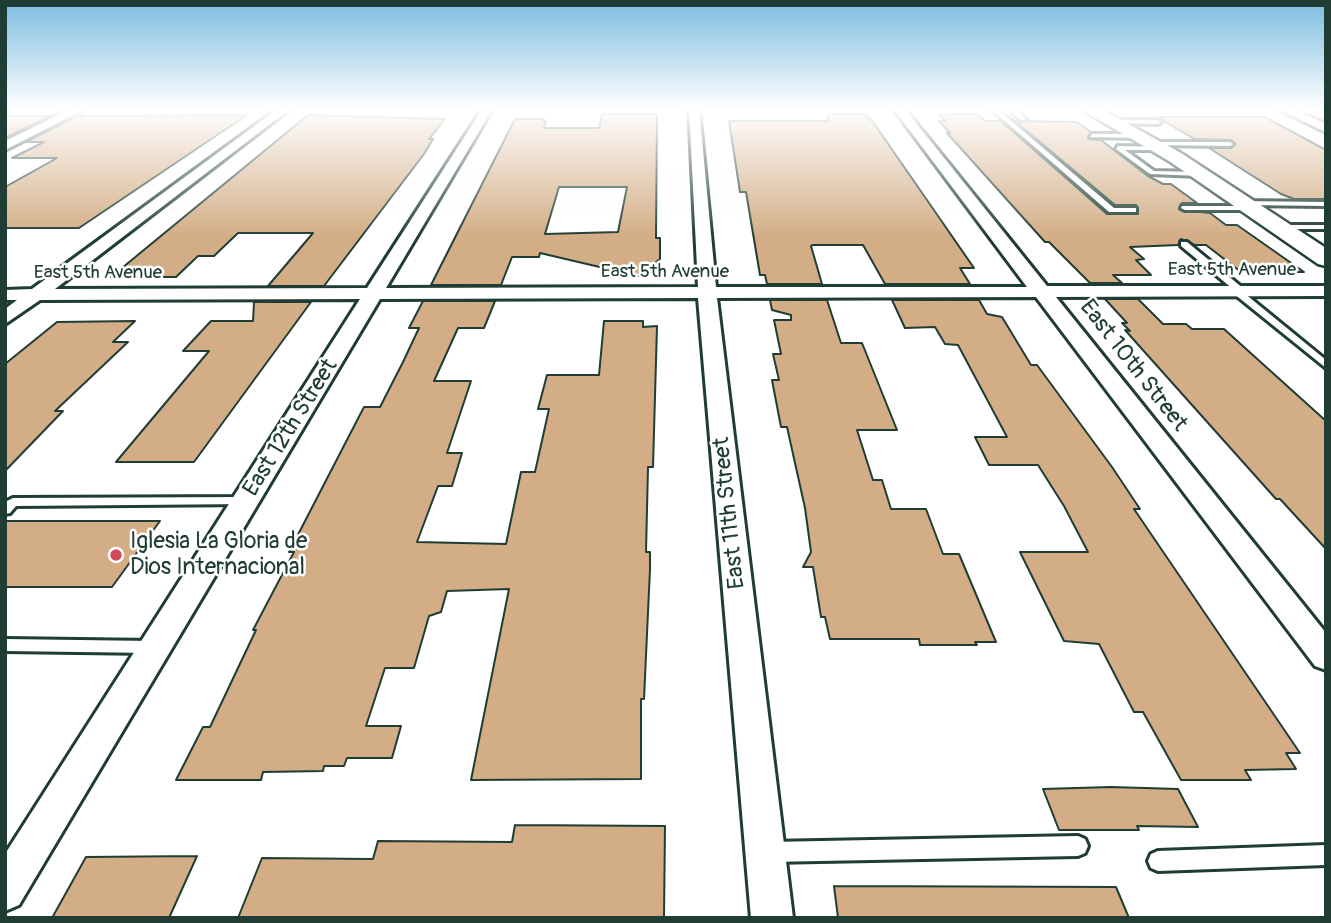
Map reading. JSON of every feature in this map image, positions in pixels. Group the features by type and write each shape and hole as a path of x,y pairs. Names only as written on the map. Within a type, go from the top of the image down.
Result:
{"main road":[{"path":"1165,151 1326,259"}],"street":[{"path":"5,318 228,151"},
{"name":"East 12th Street","path":"5,891 461,151"},
{"name":"East 11th Street","path":"697,151 707,293 772,918"},
{"name":"East 10th Street","path":"931,151 1319,639 1326,657"},
{"name":"East 5th Avenue","path":"5,295 1326,290"}],"lane":[{"path":"1044,151 1112,209 1133,210"},
{"path":"1122,151 1152,173 1200,174"},
{"path":"1185,208 1326,204"},
{"path":"1278,227 1326,227"},
{"path":"1184,244 1326,365"},
{"path":"5,510 13,502 246,501"},
{"path":"5,645 156,647"},
{"path":"765,852 1078,846"},
{"path":"1158,861 1326,855"}],"building":[{"path":"26,151 193,151 79,228 5,228 5,187 57,158 12,158"},
{"path":"264,151 426,151 324,286 268,286 313,233 238,233 214,256 198,256 176,277 111,277"},
{"path":"499,151 657,151 656,238 660,238 660,259 638,276 540,253 539,257 512,257 501,285 431,285","holes":["559,187 627,187 618,232 545,234"]},
{"path":"734,151 893,151 974,268 960,268 970,284 885,284 863,245 813,245 811,246 822,284 767,284 765,275 760,275 746,192 740,192"},
{"path":"963,151 1035,151 1107,214 1138,214 1136,205 1115,205 1051,151 1115,151 1148,176 1163,184 1171,184 1197,203 1182,203 1180,210 1210,213 1226,225 1237,225 1304,272 1241,272 1206,245 1195,245 1181,239 1178,245 1130,247 1144,259 1136,260 1151,275 1113,275 1122,283 1090,283 1049,242 1045,242"},
{"path":"1214,151 1326,151 1326,199 1294,199 1281,194"},
{"path":"1105,299 1138,299 1163,324 1186,324 1192,329 1224,329 1326,421 1326,549 1280,499 1276,499 1125,330 1130,331 1122,323 1127,323"},
{"path":"770,300 827,300 841,343 862,343 897,430 857,430 873,480 882,480 891,509 926,509 943,554 959,554 996,642 975,642 977,645 920,645 919,639 830,639 825,617 821,617 813,567 803,567 811,552 805,508 787,427 781,427 772,380 779,380 773,354 781,354 774,320 791,320 791,315 772,310"},
{"path":"892,300 979,300 987,314 1002,317 1031,365 1037,365 1112,467 1140,509 1134,509 1300,753 1286,753 1296,769 1245,770 1251,780 1181,780 1143,712 1134,712 1099,644 1064,641 1020,552 1088,552 1064,506 1038,465 989,465 975,437 1007,437 958,345 945,344 935,327 905,328"},
{"path":"423,301 495,301 484,328 458,328 434,381 471,381 447,453 462,453 452,486 438,486 417,542 506,544 521,472 535,472 549,409 538,409 547,375 599,375 604,321 643,321 643,327 657,326 653,467 648,467 646,552 650,552 650,569 644,699 641,699 641,779 471,780 509,589 447,591 441,612 429,616 414,668 385,668 366,726 401,726 392,758 347,758 344,766 324,766 323,771 263,772 261,780 176,780 203,727 210,727 256,630 253,630 294,552 289,552 364,407 380,407 419,328 409,328"},
{"path":"254,302 311,302 194,462 116,462 209,351 183,351 211,321 253,321"},
{"path":"135,321 113,342 128,342 55,411 63,411 5,471 5,364 57,322"},
{"path":"5,521 160,521 112,587 5,587"},
{"path":"1043,789 1178,789 1198,827 1137,826 1139,830 1059,830"},
{"path":"515,825 665,826 664,918 238,918 262,858 373,859 378,841 512,842"},
{"path":"197,856 169,918 52,918 86,857"},
{"path":"834,886 1116,887 1129,918 838,918"}],"place":[{"name":"Iglesia La Gloria de Dios Internacional","path":"116,555"}]}
